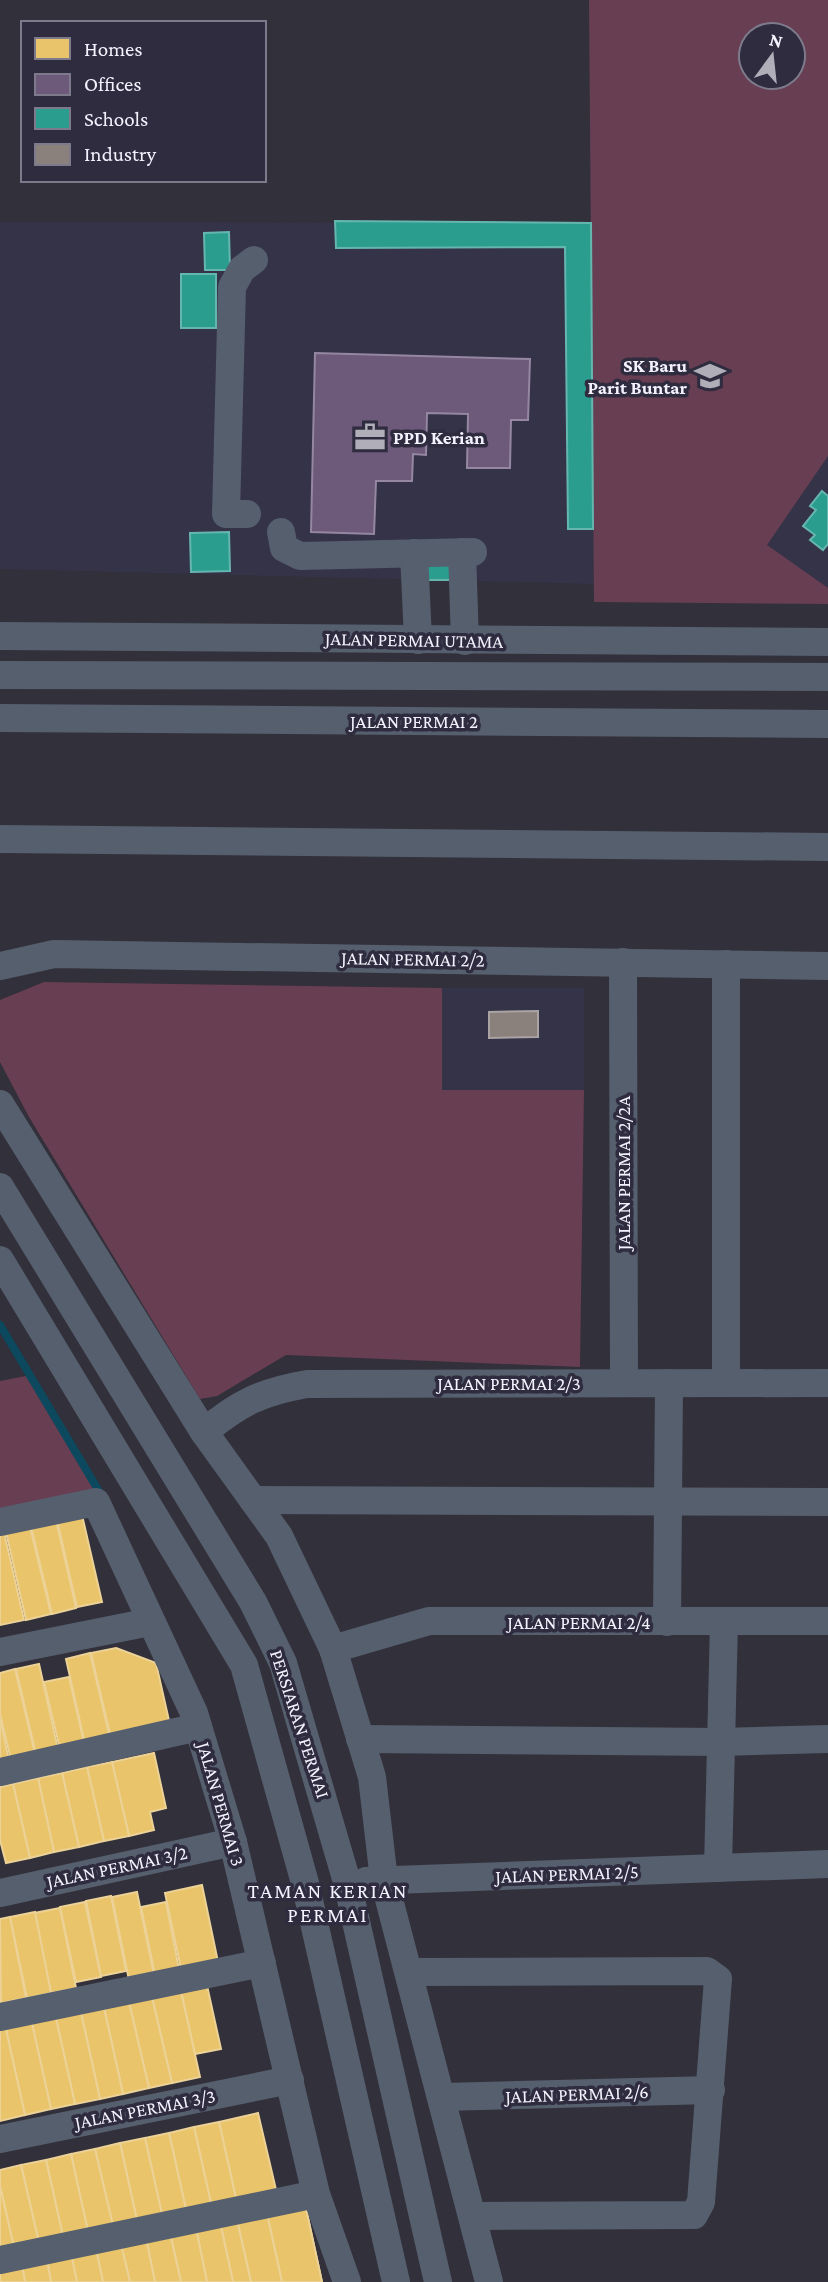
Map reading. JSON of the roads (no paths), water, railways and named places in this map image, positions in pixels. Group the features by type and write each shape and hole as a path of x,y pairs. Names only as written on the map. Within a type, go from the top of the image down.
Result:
{"street":[{"path":"247,514 226,514 232,287 242,269 254,260"},
{"path":"281,532 284,548 300,556 468,552 465,641"},
{"path":"414,553 418,640"},
{"name":"JALAN PERMAI UTAMA","path":"0,636 828,642"},
{"path":"383,721 384,640"},
{"name":"JALAN PERMAI UTAMA","path":"0,675 828,677"},
{"name":"JALAN PERMAI 2","path":"0,718 828,724"},
{"path":"0,839 828,847"},
{"name":"JALAN PERMAI 2/2","path":"0,966 54,954 828,966"},
{"name":"JALAN PERMAI 2/2A","path":"623,962 624,1383"},
{"path":"726,964 726,1383"},
{"path":"0,1104 204,1432 279,1536 334,1649 372,1777 384,1880 443,2097 489,2282"},
{"name":"PERSIARAN PERMAI","path":"0,1187 253,1602 284,1663 348,1882 438,2282"},
{"name":"PERSIARAN PERMAI","path":"0,1260 204,1594 244,1665 305,1883 396,2282"},
{"path":"667,1622 669,1383"},
{"name":"JALAN PERMAI 2/3","path":"204,1432 236,1406 269,1391 307,1384 828,1383"},
{"path":"253,1500 828,1502"},
{"name":"JALAN PERMAI 3","path":"0,1522 96,1502 198,1727 233,1842 316,2194 347,2282"},
{"name":"JALAN PERMAI 2/4","path":"334,1649 429,1621 828,1621"},
{"path":"0,1652 150,1622"},
{"path":"718,1868 724,1622"},
{"path":"0,1772 198,1727"},
{"path":"360,1738 721,1742 828,1739"},
{"name":"JALAN PERMAI 3/2","path":"0,1893 233,1842"},
{"name":"JALAN PERMAI 2/5","path":"305,1883 828,1864"},
{"path":"0,2017 262,1963"},
{"path":"410,1972 707,1971 718,1979 701,2202 694,2215 474,2216"},
{"name":"JALAN PERMAI 3/3","path":"0,2138 290,2080"},
{"name":"JALAN PERMAI 2/6","path":"443,2097 711,2090"},
{"path":"0,2260 316,2194"}],"waterway":[{"path":"0,1325 103,1498"}],"place":[{"name":"SK Baru Parit Buntar","path":"710,376"},
{"name":"PPD Kerian","path":"370,437"}],"district":[{"name":"TAMAN KERIAN PERMAI","path":"328,1903"}]}
